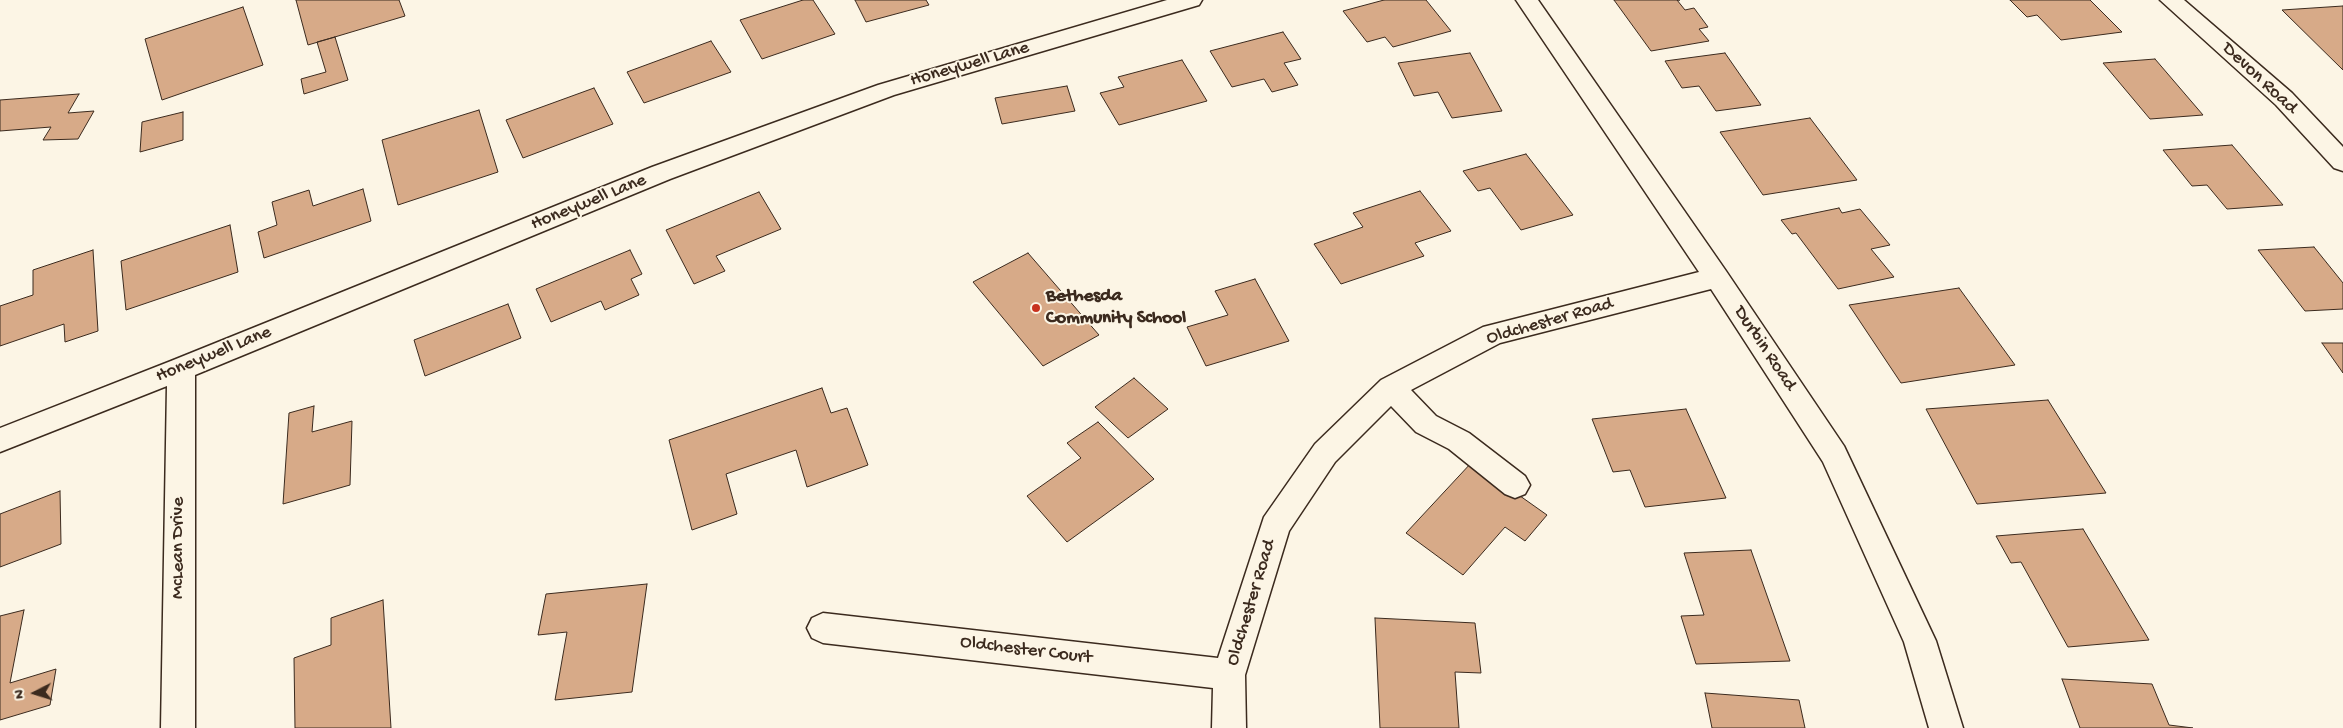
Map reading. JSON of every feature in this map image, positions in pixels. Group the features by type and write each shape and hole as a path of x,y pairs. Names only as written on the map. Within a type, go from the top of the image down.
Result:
{"street":[{"name":"Honeywell Lane","path":"0,440 180,369 661,173 876,93 1191,0"},
{"name":"Durbin Road","path":"1527,0 1717,278 1834,455 1920,641 1946,728"},
{"name":"Devon Road","path":"2171,0 2284,99 2343,162"},
{"name":"Oldchester Road","path":"1229,728 1230,675 1275,526 1325,452 1391,388 1493,334 1717,278"},
{"name":"McLean Drive","path":"178,728 180,369"},
{"path":"1391,388 1426,424 1459,441 1514,485"},
{"name":"Oldchester Court","path":"823,628 1230,675"}],"building":[{"path":"296,0 399,0 405,16 308,45"},
{"path":"803,0 813,0 835,34 762,59 740,20"},
{"path":"855,0 926,0 929,5 866,22"},
{"path":"1384,0 1426,0 1451,31 1393,47 1385,37 1367,42 1343,11"},
{"path":"1614,0 1677,0 1685,10 1694,8 1708,27 1699,29 1709,41 1651,51"},
{"path":"2010,0 2090,0 2122,32 2061,40 2037,15 2027,17"},
{"path":"2343,6 2343,70 2282,10"},
{"path":"243,7 263,65 162,100 145,39"},
{"path":"1283,32 1301,59 1284,63 1298,85 1272,92 1264,79 1232,87 1210,51"},
{"path":"335,37 348,80 304,94 301,79 326,72 317,42"},
{"path":"711,41 731,72 644,103 627,72"},
{"path":"1470,53 1502,111 1452,118 1438,92 1414,96 1398,63"},
{"path":"1725,53 1761,105 1716,111 1699,86 1682,88 1665,61"},
{"path":"2155,59 2203,115 2150,119 2103,63"},
{"path":"1182,60 1207,101 1119,125 1100,93 1124,87 1118,77"},
{"path":"1067,86 1075,111 1002,124 995,98"},
{"path":"594,88 613,124 523,158 506,120"},
{"path":"79,94 68,113 94,111 78,139 43,140 51,127 0,131 0,100"},
{"path":"479,110 498,172 398,205 382,140"},
{"path":"183,112 183,140 140,152 142,122"},
{"path":"1810,118 1857,180 1763,195 1720,132"},
{"path":"2232,145 2283,205 2227,209 2207,185 2192,186 2163,150"},
{"path":"1526,154 1573,215 1521,230 1490,188 1478,191 1463,171"},
{"path":"363,189 371,221 264,258 258,232 277,225 272,202 309,190 313,206"},
{"path":"1420,191 1451,231 1415,243 1424,256 1341,284 1314,244 1363,227 1353,213"},
{"path":"759,192 781,229 716,256 725,271 694,284 666,230"},
{"path":"1839,208 1842,213 1860,209 1890,245 1871,249 1894,277 1838,289 1796,233 1792,234 1781,220"},
{"path":"230,225 238,272 126,310 121,261"},
{"path":"2314,247 2343,283 2343,309 2305,311 2258,250"},
{"path":"93,250 98,331 65,342 64,324 0,346 0,306 33,295 33,270"},
{"path":"630,250 642,274 631,279 639,295 605,310 601,301 551,322 536,289"},
{"name":"Bethesda Community School","path":"1028,253 1099,335 1043,366 973,282"},
{"path":"1255,279 1289,341 1206,366 1187,327 1228,315 1215,291"},
{"path":"1959,288 2015,365 1901,383 1849,305"},
{"path":"508,304 521,338 425,376 414,340"},
{"path":"2322,343 2343,343 2343,373"},
{"path":"1134,378 1168,409 1128,438 1095,407"},
{"path":"822,388 831,413 847,408 868,465 807,487 796,450 726,474 737,514 692,530 669,440"},
{"path":"2048,400 2106,493 1977,504 1926,409"},
{"path":"314,406 312,432 352,421 350,485 283,504 289,413"},
{"path":"1686,409 1726,498 1645,507 1630,470 1613,472 1592,419"},
{"path":"1098,422 1154,479 1067,542 1027,496 1081,458 1067,443"},
{"path":"1472,462 1547,515 1525,541 1505,527 1463,575 1406,533"},
{"path":"60,491 61,544 0,567 0,514"},
{"path":"2083,529 2149,640 2068,647 2021,562 2011,563 1996,536"},
{"path":"1751,550 1790,661 1696,664 1681,616 1704,615 1684,553"},
{"path":"647,584 632,692 555,700 567,632 538,635 546,594"},
{"path":"383,600 391,728 295,728 294,658 331,645 331,618"},
{"path":"24,610 10,683 56,669 50,705 0,720 0,616"},
{"path":"1375,618 1475,623 1481,673 1455,672 1459,728 1380,728"},
{"path":"2062,679 2152,684 2169,725 2193,728 2080,728"},
{"path":"1705,693 1799,700 1805,728 1712,728"}],"place":[{"name":"Bethesda Community School","path":"1036,308"}]}
